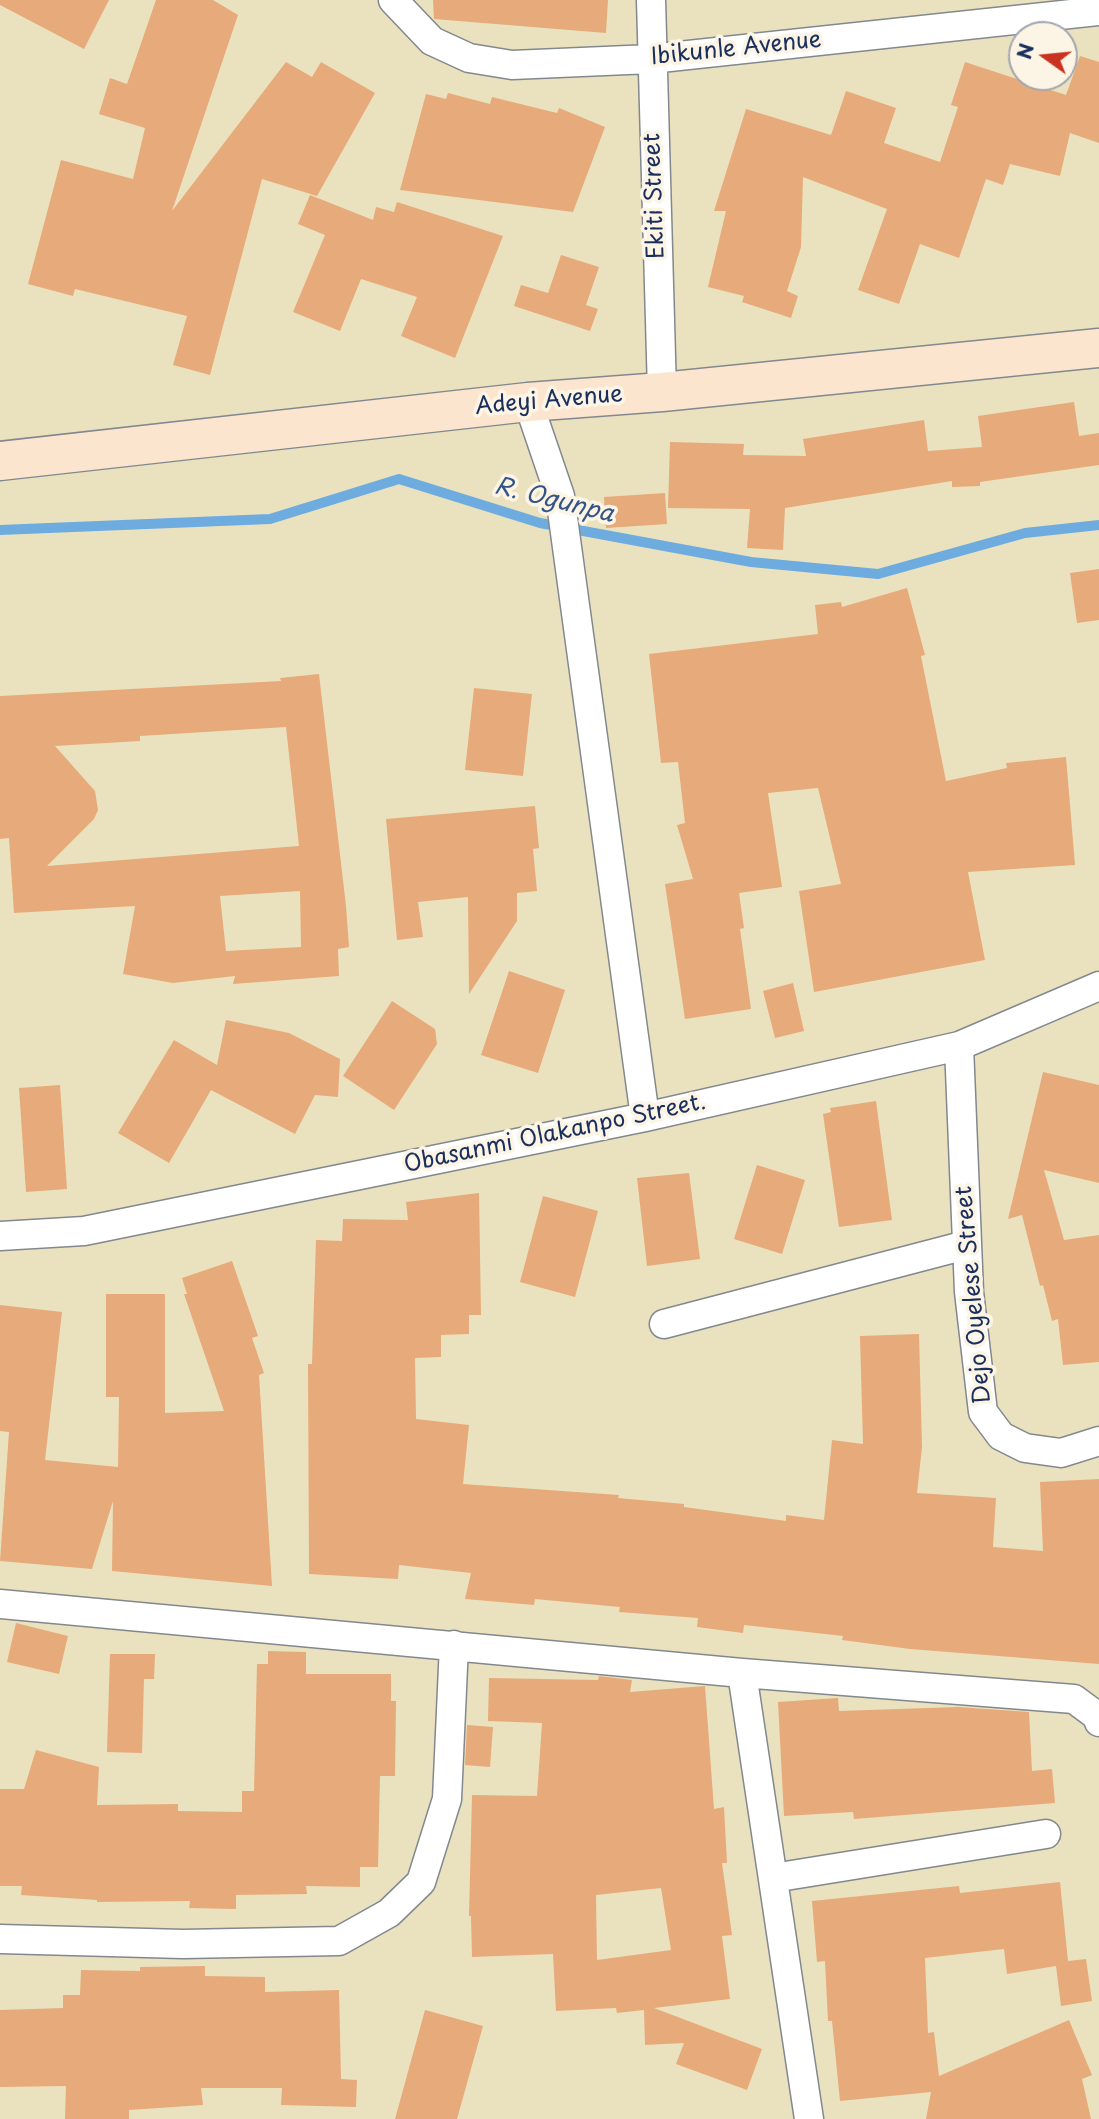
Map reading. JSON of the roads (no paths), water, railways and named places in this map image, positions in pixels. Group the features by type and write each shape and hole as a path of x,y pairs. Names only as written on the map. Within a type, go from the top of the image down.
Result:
{"street":[{"name":"Ibikunle Avenue","path":"393,0 432,41 469,58 512,65 651,59 1099,11"},
{"name":"Ekiti Street","path":"651,0 662,392"},
{"name":"Adeyi Avenue","path":"0,461 528,402 662,392 1099,348"},
{"path":"528,402 560,496 645,1117"},
{"name":"Obasanmi Olakanpo Street.","path":"0,1236 84,1231 645,1117 959,1046 1099,986"},
{"name":"Dejo Oyelese Street","path":"959,1046 967,1245 983,1412 1000,1436 1025,1448 1061,1453 1099,1441"},
{"path":"664,1324 967,1245"},
{"path":"0,1604 742,1673 1074,1699 1097,1716 1099,1721"},
{"path":"0,1939 183,1944 339,1941 389,1913 421,1882 447,1799 454,1645"},
{"path":"742,1673 809,2119"},
{"path":"773,1878 1045,1834"}],"waterway":[{"name":"R. Ogunpa","path":"0,530 270,519 399,479 540,523 751,562 878,574 1025,533 1099,525"}]}
